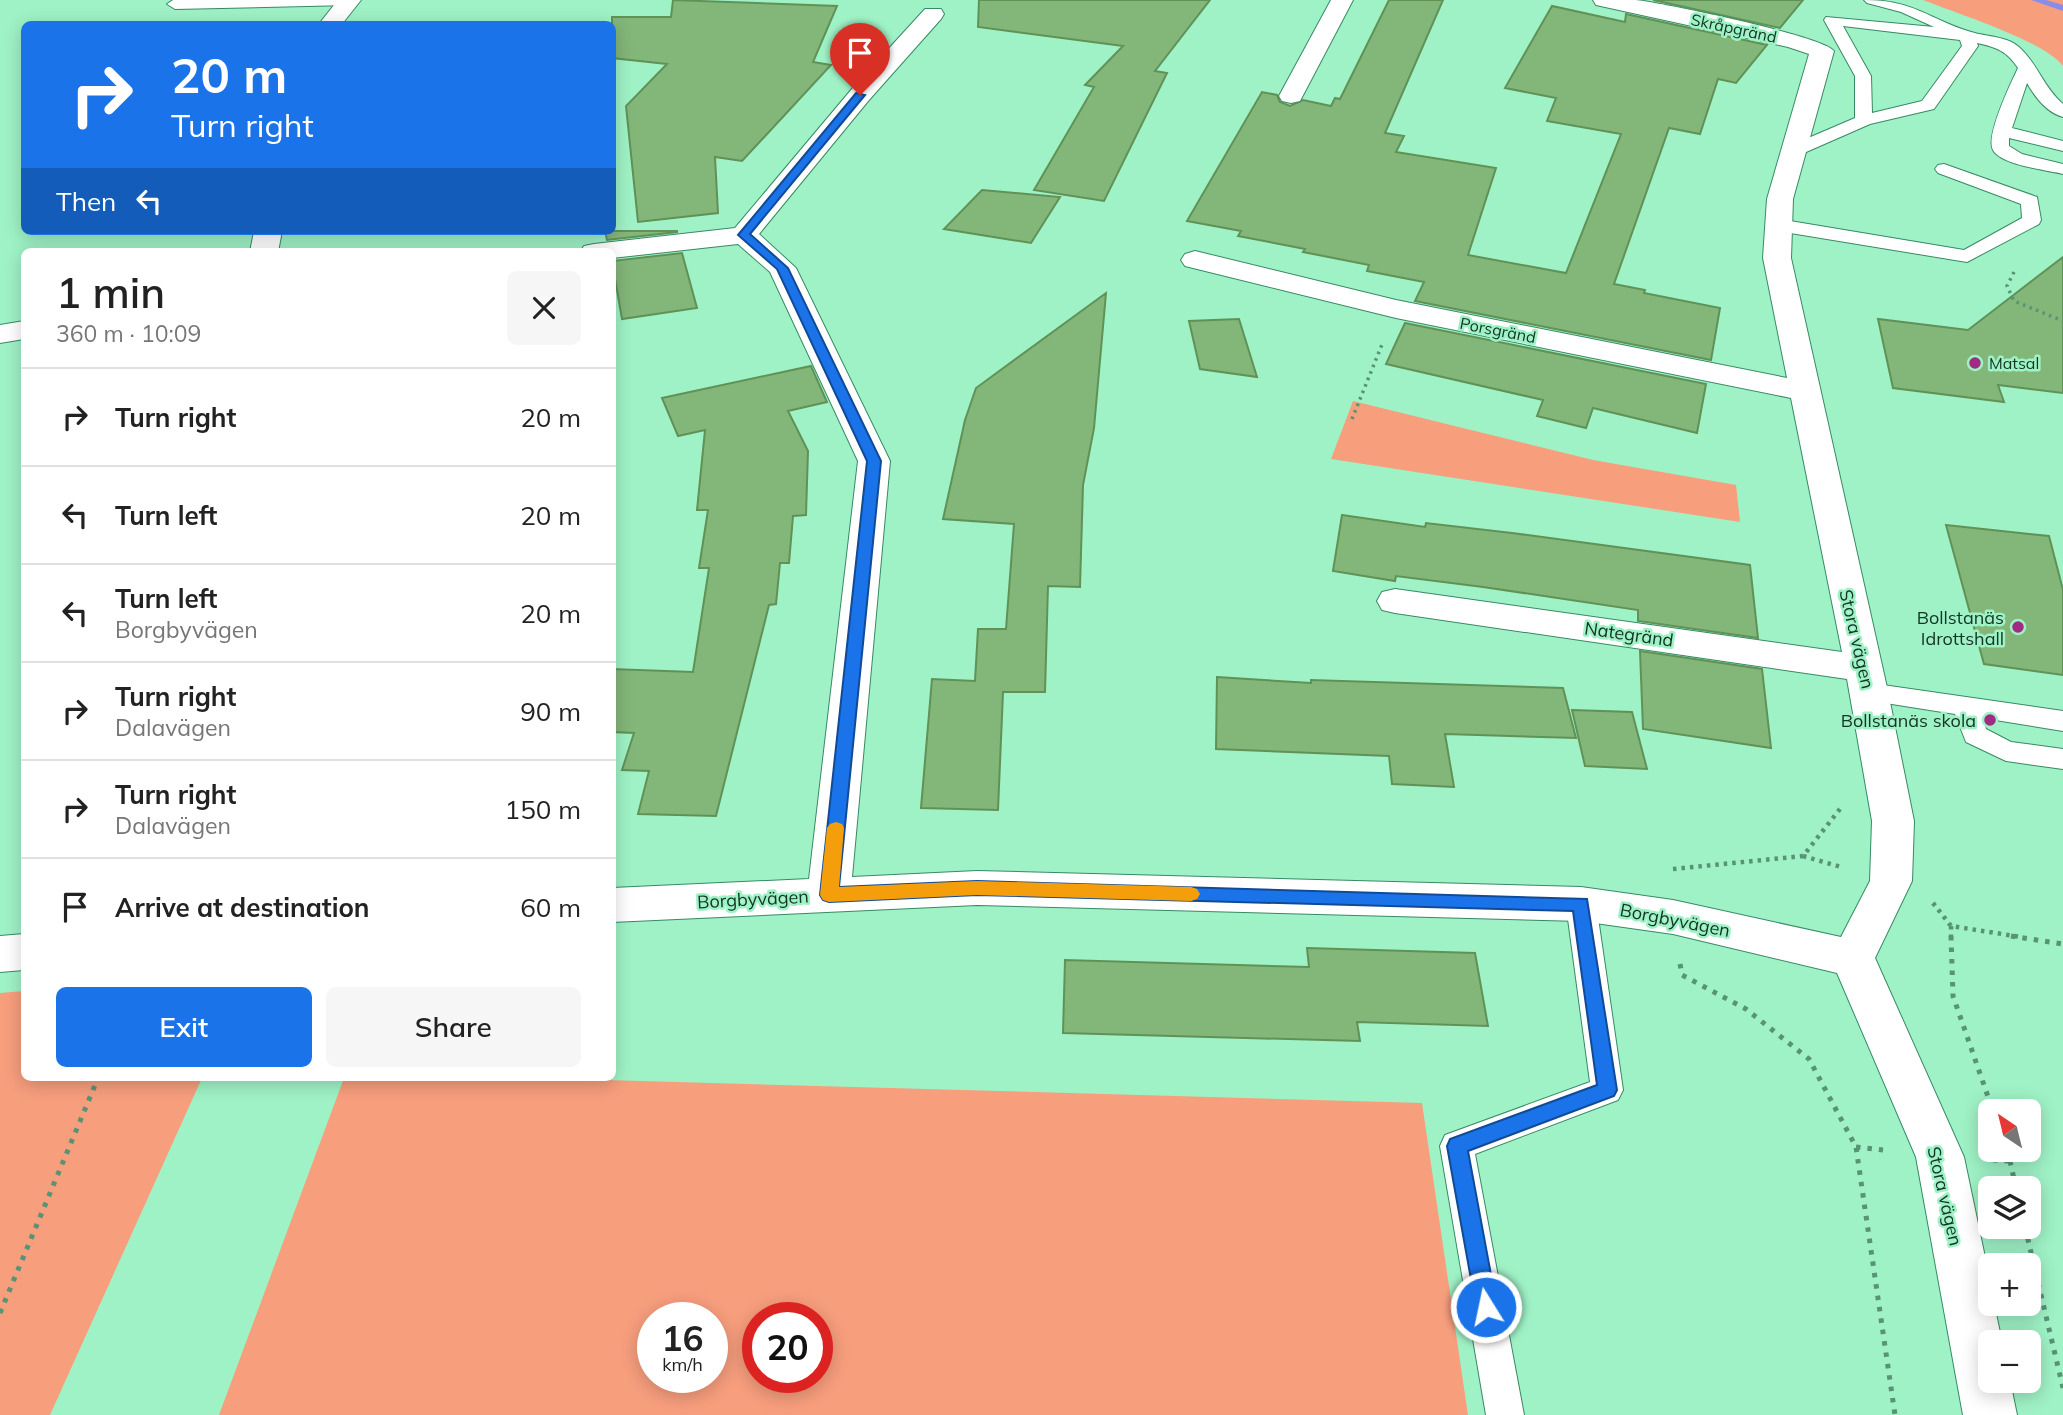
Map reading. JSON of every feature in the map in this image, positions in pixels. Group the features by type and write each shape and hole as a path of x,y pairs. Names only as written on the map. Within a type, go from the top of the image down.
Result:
{"street":[{"path":"332,21 350,0"},
{"path":"1291,96 1342,0"},
{"name":"Skråpgränd","path":"1604,0 1795,41 1822,51"},
{"path":"616,250 744,235 860,95 933,13"},
{"name":"Stora vägen","path":"1822,51 1811,96 1791,152 1780,199 1777,258 1893,821 1891,881 1853,958 1940,1157 1990,1415"},
{"path":"744,235 782,268 874,461 829,895"},
{"name":"Porsgränd","path":"1195,260 1396,309 1803,391"},
{"path":"0,334 21,330"},
{"name":"Nategränd","path":"1395,601 1866,680"},
{"name":"Borgbyvägen","path":"616,905 977,888 1581,904 1673,917 1853,958"},
{"path":"0,954 21,952"}],"lane":[{"path":"174,4 350,0"},
{"path":"1832,20 1840,0"},
{"path":"1791,152 1864,120 1928,105 1970,46 1966,36 1906,9 1872,0"},
{"path":"1832,20 1997,42 2015,51 2043,96 2063,112"},
{"path":"1832,20 1863,76 1864,120"},
{"path":"2026,68 1998,142 2001,149 2017,158 2063,169"},
{"path":"2002,131 2063,146"},
{"path":"1778,225 1967,256 2032,220 2030,201 1944,169"},
{"path":"1866,680 1966,708 2063,721"},
{"path":"1966,708 1975,735 2006,751 2063,759"},
{"path":"1505,1415 1457,1146 1607,1090 1581,904"}],"path":[{"path":"2019,268 2011,274 2007,286 2014,301 2063,321"},
{"path":"1352,419 1396,309"},
{"path":"1675,869 1673,917 1682,975 1746,1009 1810,1059 1856,1147 1895,1415"},
{"path":"1951,926 1953,996 1989,1099"},
{"path":"0,1312 97,1081"},
{"path":"2028,1239 2063,1388"}],"shaded area":[{"path":"1923,0 2063,0 2063,66 2038,47 2019,38"},
{"path":"1353,401 1593,460 1736,485 1740,522 1331,459"},
{"path":"21,991 21,1081 201,1081 50,1415 0,1415 0,993"},
{"path":"616,1080 1422,1103 1468,1415 219,1415 343,1081"}],"building":[{"path":"673,0 837,6 813,62 831,65 742,161 715,157 718,213 638,222 626,106 667,64 616,58 616,21 612,21 612,17 671,17"},
{"path":"979,0 1210,0 1155,71 1167,73 1104,201 1034,190 1094,87 1085,85 1123,46 978,27"},
{"path":"1389,0 1443,0 1385,133 1404,136 1396,152 1496,168 1468,255 1566,273 1621,134 1547,121 1556,98 1505,88 1552,6 1625,22 1626,14 1767,45 1736,83 1718,79 1700,134 1669,128 1614,284 1645,290 1644,293 1720,308 1711,360 1415,301 1424,282 1367,271 1369,265 1303,252 1305,249 1238,236 1241,231 1187,221 1262,92 1277,95 1280,102 1290,106 1303,100 1331,106 1335,98 1340,99"},
{"path":"1653,0 1803,0 1780,28"},
{"path":"982,190 1060,197 1031,243 944,229"},
{"path":"616,231 677,231 677,232 607,240 606,235 616,235"},
{"path":"682,253 697,308 622,319 616,284 616,261"},
{"name":"Matsal","path":"2063,257 2063,393 1998,385 2004,402 1893,388 1878,319 1968,330"},
{"path":"1106,293 1094,428 1083,485 1080,587 1048,586 1045,692 1003,692 998,810 921,808 932,679 975,681 978,629 1006,629 1014,524 943,519 965,420 976,388"},
{"path":"1239,319 1257,377 1200,369 1189,321"},
{"path":"1405,323 1706,384 1697,433 1593,408 1586,428 1537,416 1543,400 1386,364"},
{"path":"811,366 827,402 788,411 808,451 806,515 793,516 789,563 780,563 776,604 769,605 716,816 638,814 649,771 622,770 634,733 616,732 616,669 693,672 709,568 699,568 708,510 697,510 705,430 678,436 662,398"},
{"path":"1342,515 1425,527 1426,523 1512,533 1750,565 1758,638 1638,621 1638,610 1483,587 1396,576 1395,581 1333,571"},
{"name":"Bollstanäs Idrottshall","path":"1946,525 2049,536 2063,590 2063,675 1984,664"},
{"path":"1640,651 1762,669 1771,748 1643,729"},
{"path":"1217,677 1311,683 1311,680 1563,688 1576,738 1445,734 1454,787 1392,784 1389,756 1216,749"},
{"path":"1572,710 1632,712 1647,769 1585,766"},
{"path":"1307,948 1475,953 1488,1026 1357,1022 1360,1041 1063,1033 1065,960 1309,967"}],"waterway":[{"path":"2036,0 2063,8"}],"slow traffic":[{"path":"836,828 829,895 977,888 1191,894"}],"place":[{"name":"Matsal","path":"1975,363"},
{"name":"Bollstanäs Idrottshall","path":"2018,627"},
{"name":"Bollstanäs skola","path":"1990,720"}],"route":[{"path":"860,95 744,235 782,268 874,461 829,895 977,888 1581,904 1607,1090 1457,1146 1486,1307"}]}
